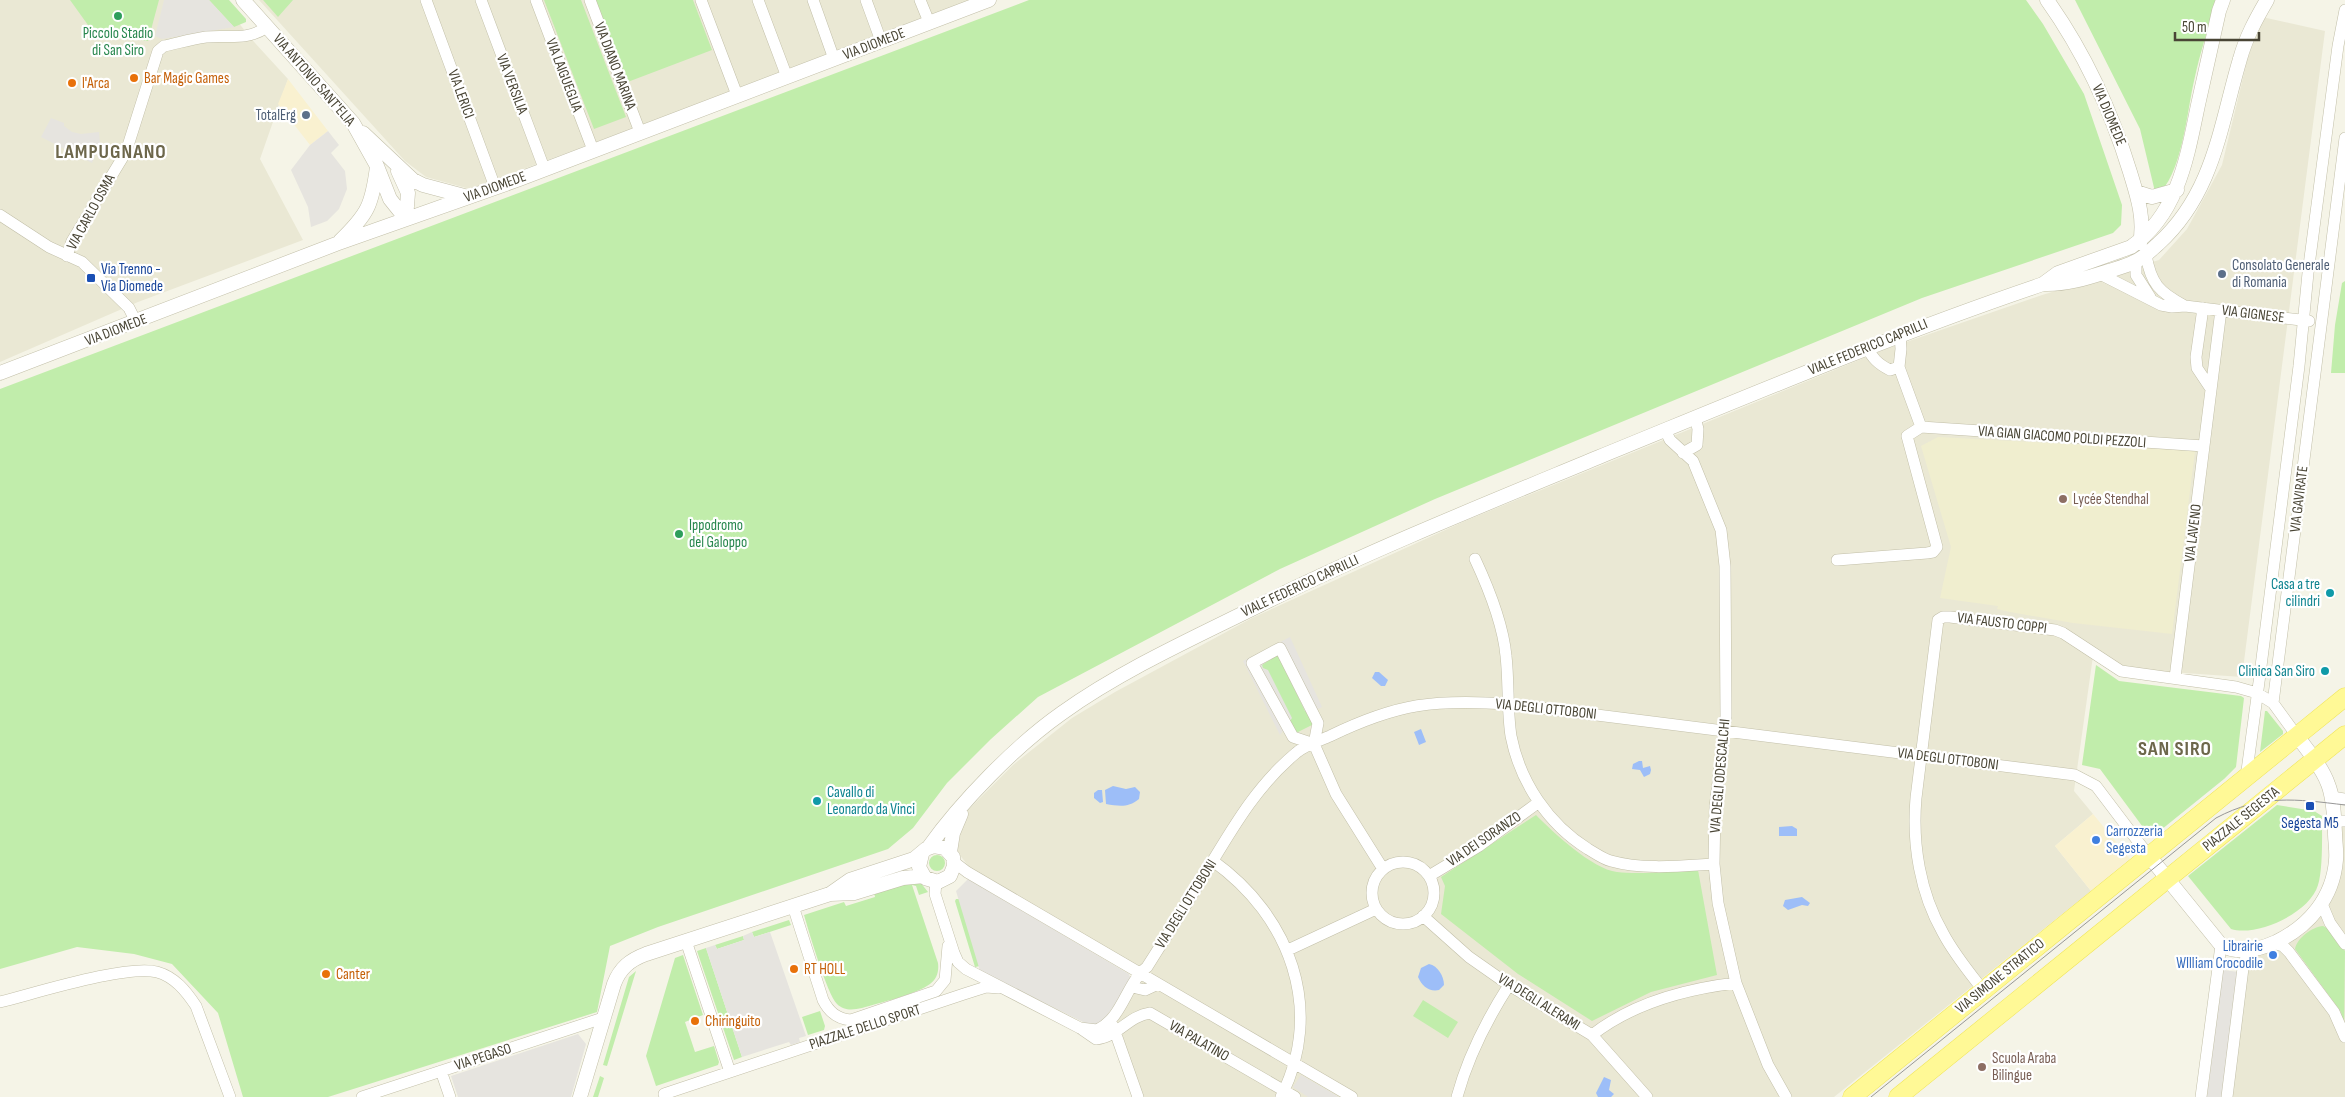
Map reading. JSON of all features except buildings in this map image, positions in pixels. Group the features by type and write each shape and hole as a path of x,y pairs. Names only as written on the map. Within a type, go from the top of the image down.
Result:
{"main road":[{"name":"PIAZZALE SEGESTA","path":"2149,856 2345,697"},
{"path":"2317,720 2340,738"},
{"name":"PIAZZALE SEGESTA","path":"2167,878 2340,738"},
{"name":"VIA SIMONE STRATICO","path":"1852,1097 2149,856"},
{"name":"VIA SIMONE STRATICO","path":"1898,1097 2167,878"}],"street":[{"name":"VIA ANTONIO SANT'ELIA","path":"243,0 352,123 377,166 390,199 406,219"},
{"name":"VIA LERICI","path":"426,0 495,187"},
{"name":"VIA VERSILIA","path":"481,0 544,168"},
{"name":"VIA LAIGUEGLIA","path":"536,0 593,150"},
{"name":"VIA DIANO MARINA","path":"590,0 640,132"},
{"path":"701,0 737,95"},
{"path":"758,0 787,77"},
{"path":"813,0 834,59"},
{"path":"866,0 881,41"},
{"path":"920,0 929,22"},
{"name":"VIA DIOMEDE","path":"0,373 336,244 495,187 989,0"},
{"name":"VIA DIOMEDE","path":"2047,0 2070,34 2107,107 2136,192 2142,219 2140,240"},
{"name":"VIALE FEDERICO CAPRILLI","path":"2042,284 2059,284 2100,274 2141,258 2167,236 2182,218 2202,184 2216,153 2240,57 2251,27 2266,0"},
{"name":"VIALE FEDERICO CAPRILLI","path":"925,851 968,800 1024,744 1057,717 1109,683 1158,656 1370,553 1867,347 2042,284 2058,273 2121,252 2140,240 2159,220 2176,190 2187,157 2218,4"},
{"name":"VIA GAVIRATE","path":"2257,693 2306,294 2338,46 2345,10"},
{"name":"VIA CARLO OSMA","path":"67,256 72,241 126,152 158,50 164,46 207,37 244,37 258,33 267,27"},
{"path":"352,123 413,180 423,185 468,197"},
{"name":"VIA GAVIRATE","path":"2273,704 2345,138"},
{"path":"389,158 408,193 406,219"},
{"path":"336,244 364,216 370,205 377,166"},
{"path":"2136,192 2152,197 2176,190"},
{"path":"0,215 49,248 82,262 129,308 136,322"},
{"path":"2140,240 2141,258 2136,275 2145,292 2153,300"},
{"name":"VIA GIGNESE","path":"2141,258 2162,293 2185,306"},
{"name":"VIA GIGNESE","path":"2100,274 2167,306 2185,306 2321,323"},
{"path":"2306,294 2324,294"},
{"path":"2203,308 2196,368 2211,388"},
{"name":"VIA LAVENO","path":"2175,678 2221,310"},
{"path":"1837,560 1927,553 1933,552 1937,547 1907,436 1921,428 1899,366 1900,334"},
{"path":"1867,347 1881,366 1890,370 1899,366"},
{"path":"2299,362 2311,362 2315,366"},
{"path":"1665,430 1670,440 1683,452 1697,445 1698,429 1695,417"},
{"name":"VIA GIAN GIACOMO POLDI PEZZOLI","path":"1921,428 2204,446"},
{"name":"VIA DEGLI ODESCALCHI","path":"1683,452 1692,461 1696,469 1718,523 1724,548 1726,716 1716,787 1714,864 1718,903 1736,983 1768,1065 1786,1097"},
{"path":"1474,559 1485,581 1498,620 1506,654 1511,734 1516,759 1522,775 1539,802 1563,831 1610,861 1673,866 1714,864"},
{"name":"VIA FAUSTO COPPI","path":"1922,755 1938,620 1943,617 2055,630 2063,633 2121,671 2175,678"},
{"path":"1314,744 1293,737 1252,663 1280,648 1318,723 1314,744 1336,794 1383,869"},
{"path":"2149,856 2221,945 2230,950 2248,950 2273,943 2301,927 2322,904 2332,879 2336,860 2340,821 2339,798 2273,704 2257,693 2236,686 2175,678"},
{"name":"PIAZZALE SEGESTA","path":"2246,778 2257,693"},
{"name":"VIA DEGLI OTTOBONI","path":"1139,973 1147,967 1247,804 1267,780 1298,751 1359,722 1401,708 1442,701 1509,704 2075,775 2096,786 2149,856"},
{"path":"1922,755 1914,821 1922,883 1942,933 1983,990"},
{"name":"VIALE FEDERICO CAPRILLI","path":"952,857 957,821 968,800"},
{"name":"VIA DEI SORANZO","path":"1429,876 1479,846 1539,802"},
{"path":"830,894 850,880 914,859 925,851 941,847 967,872 1139,973 1111,1020 1097,1030 1080,1028"},
{"name":"PIAZZALE DELLO SPORT","path":"925,851 919,865 930,879 955,957 960,965 1080,1028 1096,1039 1114,1034"},
{"path":"580,1097 616,978 628,963 640,956 830,894 854,893 903,878 943,881 950,876 952,857"},
{"path":"1213,861 1254,898 1272,921 1288,950 1298,986 1300,1010 1296,1064 1283,1094"},
{"path":"1396,863 1409,863 1422,868 1429,876 1433,886 1433,897 1430,907 1424,916 1414,922 1400,924 1386,919 1376,909 1372,898 1372,887 1376,877 1383,869 1396,863"},
{"path":"2322,904 2330,924 2345,944"},
{"name":"PIAZZALE DELLO SPORT","path":"793,906 823,1000 831,1013 844,1019 851,1020 936,991 945,980 948,936"},
{"path":"1288,950 1376,909"},
{"name":"VIA DEGLI ALERAMI","path":"1424,916 1469,957 1509,985 1592,1035 1647,1097"},
{"path":"686,941 730,1072"},
{"path":"2273,943 2283,946 2289,952 2334,1012 2345,1037"},
{"path":"2201,1097 2221,945"},
{"path":"2227,1097 2243,968 2248,950"},
{"path":"0,1002 88,980 136,971 156,971 169,976 188,993 196,1006 230,1097"},
{"name":"VIA PALATINO","path":"1139,973 1352,1097"},
{"path":"1592,1035 1605,1025 1652,1002 1700,989 1736,983"},
{"path":"1132,987 1145,990 1158,984"},
{"path":"1457,1097 1467,1062 1476,1042 1509,985"},
{"name":"PIAZZALE DELLO SPORT","path":"664,1094 979,989 986,987 1001,988"},
{"name":"VIA PALATINO","path":"1114,1034 1135,1017 1150,1012 1283,1094 1294,1097"},
{"name":"VIA PEGASO","path":"362,1097 603,1018"},
{"path":"1111,1020 1114,1034 1138,1097"},
{"path":"441,1071 450,1097"}],"shaded area":[{"path":"0,0 220,0 255,43 288,79 260,159 303,240 138,302 0,362"},
{"path":"164,0 209,0 234,27 162,39 155,36"},
{"path":"259,0 978,0 470,189 426,177 405,161"},
{"path":"2262,17 2325,31 2242,677 2127,669 2094,649 2074,791 2093,814 2055,846 2091,891 1834,1097 1143,1097 1116,1021 1143,972 969,867 956,850 963,815 1013,765 1072,718 1115,692 1252,618 1465,521 1886,349 2042,295 2159,260 2187,229 2222,165 2248,57"},
{"path":"288,79 328,131 310,145 278,104"},
{"path":"51,118 64,123 64,126 72,132 81,134 99,132 100,143 92,163 41,137"},
{"path":"328,131 339,145 331,153 345,171 347,189 339,209 327,221 311,227 308,207 291,170 310,145"},
{"name":"Lycée Stendhal","path":"1938,437 2195,451 2172,634 2073,623 2010,612 1997,609 1998,606 1940,598 1951,547 1921,446"},
{"path":"1290,637 1322,707 1310,713 1305,711 1281,661 1280,653 1262,665 1263,668 1268,670 1292,718 1280,735 1243,661"},
{"path":"2093,814 2130,859 2091,891 2055,846"},
{"path":"2336,824 2345,825 2345,1097 2231,1097 2250,952 2327,903"},
{"path":"968,879 1129,974 1131,980 1104,1020 1096,1025 1087,1024 980,971 956,891"},
{"path":"752,932 754,937 770,932 806,1036 799,1038 800,1042 791,1045 789,1042 742,1057 706,948 715,945 717,949 744,940 743,936"},
{"path":"2223,970 2239,972 2223,1097 2207,1097"},
{"path":"578,1034 586,1044 571,1097 458,1097 451,1076"},
{"path":"1301,1075 1339,1097 1308,1097 1293,1087"}],"green space":[{"name":"Piccolo Stadio di San Siro","path":"70,0 159,0 148,41 93,32"},
{"path":"209,0 229,0 246,19 246,22 234,27"},
{"path":"263,0 293,0 278,17"},
{"path":"544,0 581,0 626,117 594,129"},
{"path":"593,0 693,0 712,50 625,83"},
{"name":"Ippodromo del Galoppo","path":"1029,0 2026,0 2043,24 2084,94 2122,205 2121,225 2113,233 1922,298 1435,499 1280,569 1038,697 991,739 947,783 913,828 888,849 658,927 610,946 597,1012 328,1097 243,1097 218,1013 172,964 134,954 77,947 0,969 0,389"},
{"path":"2075,0 2218,0 2199,60 2178,159 2165,187 2156,196 2140,129"},
{"path":"2345,281 2345,373 2331,373 2335,325 2342,283"},
{"path":"1280,653 1314,724 1296,733 1261,665"},
{"path":"2096,665 2119,681 2241,696 2244,698 2236,767 2224,779 2151,838 2100,769 2082,765"},
{"path":"2265,711 2283,731 2283,734 2260,752"},
{"path":"2277,805 2314,811 2322,816 2321,861 2318,885 2305,905 2281,920 2268,926 2254,929 2242,931 2231,929 2188,876"},
{"path":"1536,815 1574,849 1607,869 1617,872 1636,873 1698,870 1717,975 1651,992 1592,1021 1518,974 1441,914 1445,886 1441,877"},
{"path":"934,855 940,855 945,860 943,869 934,871 929,866 929,860"},
{"path":"906,882 920,882 928,892 919,895 916,886 912,885 938,963 936,978 924,988 898,998 859,1009 843,1008 837,1004 828,988 804,915 844,902 846,906 875,897 874,892"},
{"path":"956,899 961,899 986,959 980,971 980,966 975,967 955,901"},
{"path":"789,920 791,925 754,937 752,932"},
{"path":"2323,926 2329,929 2345,951 2344,1029 2341,1012 2295,949 2296,945 2306,934 2314,928"},
{"path":"743,936 744,940 717,949 715,945"},
{"path":"706,948 742,1057 734,1060 697,951"},
{"path":"683,955 703,1015 685,1022 695,1052 714,1046 719,1062 718,1065 656,1086 646,1056 675,958"},
{"path":"636,971 607,1066 603,1065 629,977"},
{"path":"1423,1000 1458,1022 1448,1038 1413,1016"},
{"path":"820,1011 825,1026 824,1030 808,1035 802,1017"},
{"path":"600,1076 604,1078 598,1097 593,1097"}],"water":[{"path":"1375,672 1379,672 1388,680 1385,686 1381,686 1372,678"},
{"path":"1421,729 1426,742 1419,745 1414,732"},
{"path":"1642,761 1643,768 1650,766 1650,774 1644,777 1640,770 1632,769 1633,764"},
{"path":"1113,786 1126,789 1135,787 1140,792 1139,799 1127,805 1106,804 1105,790"},
{"path":"1102,790 1103,802 1100,803 1094,798 1094,793"},
{"path":"1792,826 1797,829 1797,836 1779,836 1779,827"},
{"path":"1802,897 1810,903 1808,906 1802,905 1788,910 1783,906 1785,900"},
{"path":"1429,964 1438,969 1443,978 1444,985 1439,990 1426,988 1418,977 1421,968"},
{"path":"1604,1077 1611,1080 1609,1090 1614,1094 1611,1097 1598,1097 1596,1093"}],"tram line":[{"path":"1871,1097 2216,818 2248,805 2279,800 2345,805"}],"place":[{"name":"Piccolo Stadio di San Siro","path":"118,16"},
{"name":"Bar Magic Games","path":"134,78"},
{"name":"l'Arca","path":"72,83"},
{"name":"TotalErg","path":"306,115"},
{"name":"Consolato Generale di Romania","path":"2222,274"},
{"name":"Via Trenno - Via Diomede","path":"91,278"},
{"name":"Lycée Stendhal","path":"2063,499"},
{"name":"Ippodromo del Galoppo","path":"679,534"},
{"name":"Casa a tre cilindri","path":"2330,593"},
{"name":"Clinica San Siro","path":"2325,671"},
{"name":"Cavallo di Leonardo da Vinci","path":"817,801"},
{"name":"Segesta M5","path":"2310,806"},
{"name":"Carrozzeria Segesta","path":"2096,840"},
{"name":"Librairie WIlliam Crocodile","path":"2273,955"},
{"name":"RT HOLL","path":"794,969"},
{"name":"Canter","path":"326,974"},
{"name":"Chiringuito","path":"695,1021"},
{"name":"Scuola Araba Bilingue","path":"1982,1067"}],"district":[{"name":"LAMPUGNANO","path":"111,152"},
{"name":"SAN SIRO","path":"2175,749"}]}
